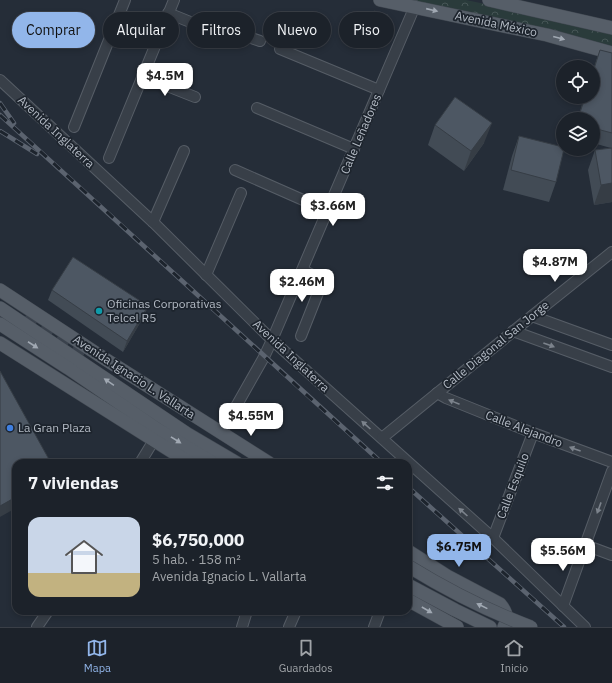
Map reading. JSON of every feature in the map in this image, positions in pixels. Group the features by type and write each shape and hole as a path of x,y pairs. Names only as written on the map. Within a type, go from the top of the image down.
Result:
{"main road":[{"name":"Avenida México","path":"380,0 415,6 547,35 612,53"},
{"name":"Avenida México","path":"489,0 612,28"},
{"name":"Avenida Ignacio L. Vallarta","path":"0,290 104,359 263,459"},
{"path":"0,299 25,317"},
{"name":"Avenida Ignacio L. Vallarta","path":"0,308 186,433 230,459"},
{"path":"0,324 68,368 185,459"},
{"path":"0,343 104,408 205,459"},
{"path":"87,355 175,415 186,433"},
{"path":"412,554 447,576 500,604 505,610 507,616 504,627"},
{"path":"412,568 470,600 531,627"},
{"path":"412,587 490,627"},
{"path":"412,602 457,627"}],"street":[{"path":"74,127 125,0"},
{"path":"168,12 174,0"},
{"name":"Calle Leñadores","path":"221,433 272,340 415,6"},
{"path":"179,17 200,26 234,32 260,41"},
{"path":"108,158 154,48"},
{"path":"280,49 379,90"},
{"path":"142,76 195,97"},
{"name":"Avenida Inglaterra","path":"0,80 153,222 272,340 405,459"},
{"path":"257,108 354,149"},
{"path":"153,222 184,151"},
{"path":"235,170 328,211"},
{"path":"206,275 241,193"},
{"name":"Calle Diagonal San Jorge","path":"382,438 513,331 612,253"},
{"path":"301,336 322,283 320,279 303,270"},
{"path":"532,316 612,345"},
{"path":"513,331 612,368"},
{"name":"Calle Alejandro","path":"437,393 533,433 612,462"},
{"name":"Calle Esquilo","path":"493,538 533,433"},
{"path":"142,459 156,435"},
{"name":"Avenida Inglaterra","path":"412,465 493,538 585,627"},
{"path":"562,606 612,471"},
{"path":"585,545 612,555"},
{"path":"37,627 45,615"},
{"path":"242,627 246,615"},
{"path":"289,627 294,615"},
{"path":"374,627 378,615"},
{"path":"572,615 590,627"}],"green space":[{"path":"388,0 466,0 612,31 612,50"}],"building":[{"path":"600,50 612,53 612,133 600,130 600,112 580,112 583,104 600,104 600,60 597,60"},
{"path":"455,97 492,123 471,151 435,125"},
{"path":"519,136 556,145 556,156 562,156 556,182 511,170"},
{"path":"612,148 612,183 601,185 596,156 600,156 600,149"},
{"name":"Oficinas Corporativas Telcel R5","path":"73,257 148,306 127,341 52,290"},
{"name":"La Gran Plaza","path":"0,371 49,459 12,459 12,499 0,506"}],"tunnel":[{"path":"25,317 87,355"}],"railway":[{"path":"0,103 14,123"},
{"path":"0,115 378,459"},
{"path":"0,131 37,154"},
{"path":"412,491 564,627"}],"place":[{"name":"Oficinas Corporativas Telcel R5","path":"99,311"},
{"name":"La Gran Plaza","path":"10,428"}]}
